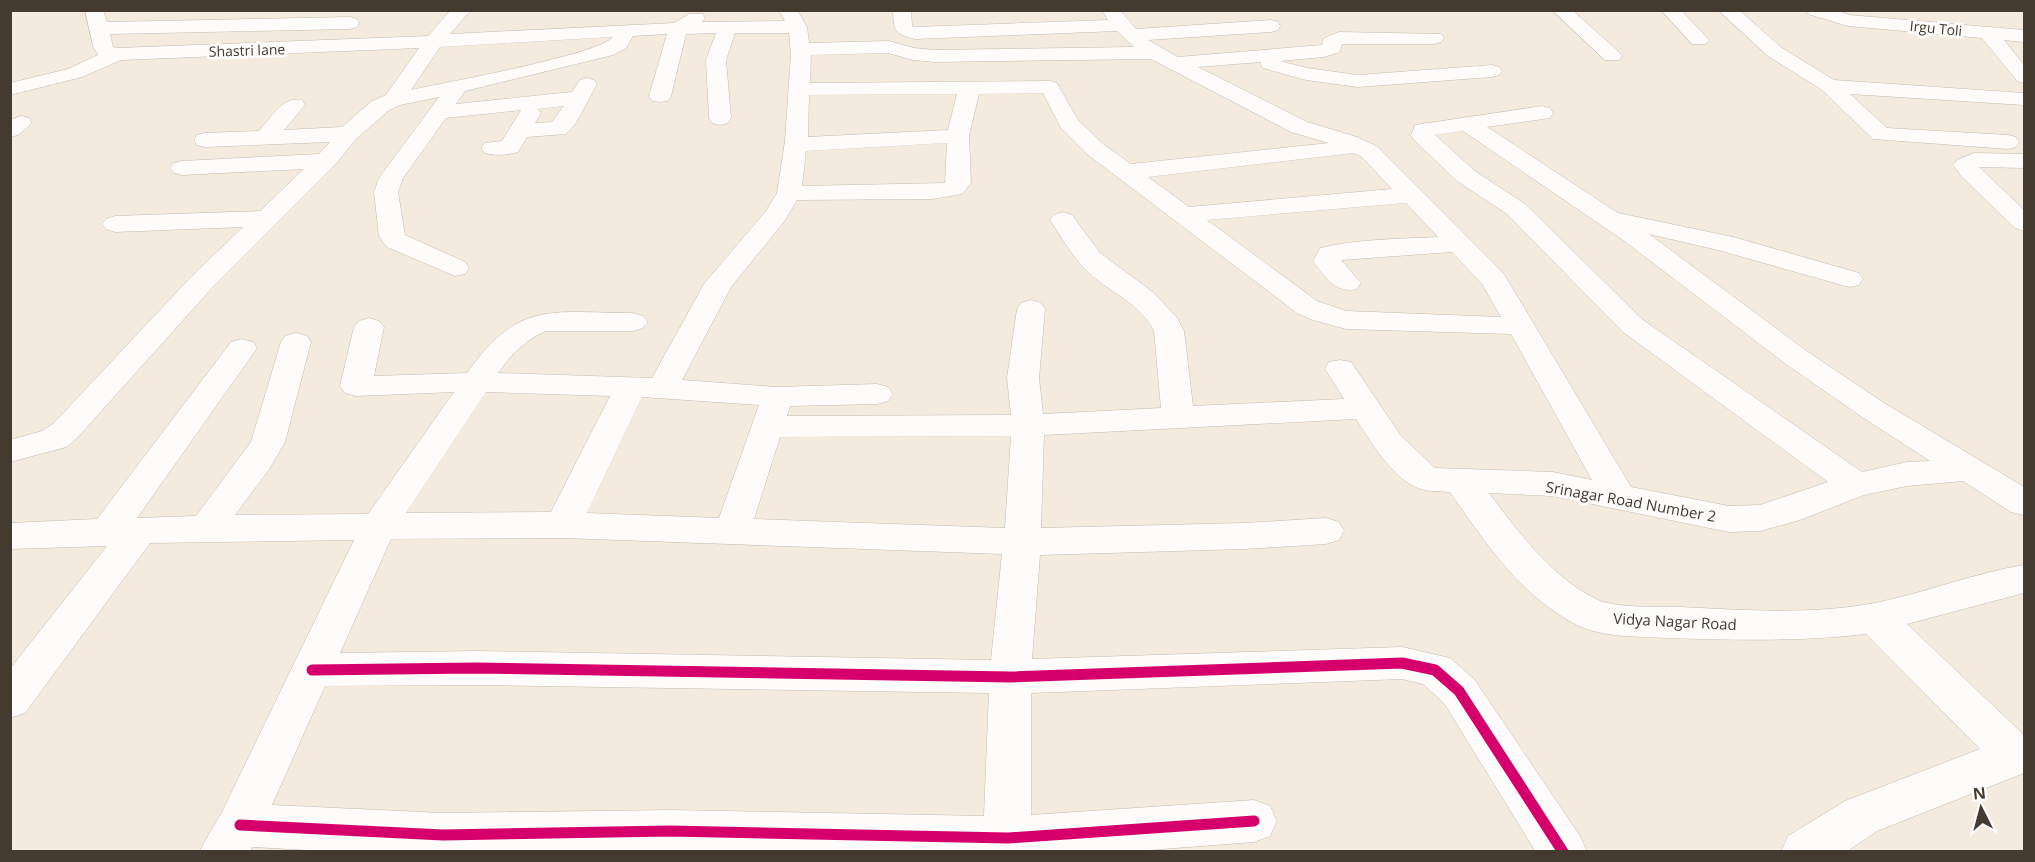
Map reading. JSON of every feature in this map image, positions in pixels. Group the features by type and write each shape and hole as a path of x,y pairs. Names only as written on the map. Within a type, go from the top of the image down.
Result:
{"street":[{"path":"248,24 265,10"},
{"path":"717,22 744,10"},
{"path":"902,10 903,29 915,33 1121,24 1271,26"},
{"path":"1560,10 1612,56"},
{"path":"1670,10 1699,39"},
{"path":"1727,10 1775,52 1829,86 1879,132 2025,143"},
{"name":"Irgu Toli","path":"1814,10 1848,20 1866,16 2025,36"},
{"path":"394,100 433,42 464,16"},
{"path":"118,54 104,51 100,41 98,19 248,24 357,17"},
{"path":"324,47 357,17"},
{"path":"520,18 575,17"},
{"path":"717,22 716,60 720,118"},
{"path":"10,451 54,439 65,431 153,335 265,219 326,161 348,134 380,106 394,100 527,72 617,31 717,22 797,22 913,54 934,56 1155,53"},
{"path":"562,525 646,388 718,284 777,214 789,193 800,89 797,22"},
{"path":"1121,24 1155,53 1299,127 1370,152 1494,280 1619,497"},
{"path":"660,96 678,27"},
{"path":"520,130 558,129 565,123 617,31"},
{"name":"Shastri lane","path":"118,54 433,42 617,31"},
{"path":"1988,33 2025,77"},
{"path":"1175,63 1324,51 1333,48 1331,42 1339,38 1434,38"},
{"path":"10,88 75,73 118,54"},
{"path":"1260,55 1279,68 1358,81 1492,71"},
{"path":"455,268 396,241 392,236 386,192 391,178 458,86"},
{"path":"1829,86 2025,99"},
{"path":"800,89 969,90 1050,87 1069,123 1095,149 1307,307 1346,321 1520,326"},
{"path":"789,193 933,192 952,189 959,183 958,136 969,90"},
{"path":"440,112 579,98"},
{"path":"493,148 510,147 536,103"},
{"path":"266,137 294,105"},
{"path":"1542,113 1424,130 1422,135 1466,176 1516,210 1633,326 1856,485"},
{"path":"1467,124 1606,217 1797,358 1873,410 2025,503"},
{"path":"205,140 348,134"},
{"path":"795,145 958,136"},
{"path":"1126,172 1361,147"},
{"path":"2025,161 1974,160 1965,165 2025,223"},
{"path":"182,168 326,161"},
{"path":"1183,215 1412,195"},
{"path":"1606,217 1714,240 1849,279"},
{"path":"115,224 265,219"},
{"path":"1063,220 1090,259 1146,299 1165,321 1169,331 1178,417"},
{"path":"1347,283 1327,261 1329,254 1360,249 1459,244"},
{"path":"1007,845 1010,677 1022,542 1028,425 1023,378 1031,309"},
{"path":"633,322 531,324 515,336 494,358 379,526 231,838 670,831 1007,845 1254,821"},
{"path":"369,327 356,386 477,382 646,388 773,412 1028,425 1367,408"},
{"path":"206,528 258,460 268,442 296,342"},
{"path":"10,701 124,532 242,348"},
{"name":"Srinagar Road Number 2","path":"1340,369 1397,454 1411,469 1427,479 1553,484 1729,519 1760,518 1787,511 1856,485 1906,474 1969,468"},
{"path":"773,412 877,394"},
{"path":"732,532 773,412"},
{"name":"Vidya Nagar Road","path":"1461,481 1509,547 1556,593 1592,615 1634,621 1813,625 1875,618 2025,579"},
{"path":"10,536 206,528 562,525 1022,542 1244,536 1326,531"},
{"path":"1805,852 1861,816 2020,754 1980,721 1875,618"},
{"path":"312,670 475,668 1010,677 1402,663 1435,670 1459,691 1563,852"}],"cycle path":[{"path":"312,670 475,668 1010,677 1402,663 1435,670 1459,691 1563,852"},
{"path":"240,825 443,835 670,831 1008,838 1254,821"}]}
